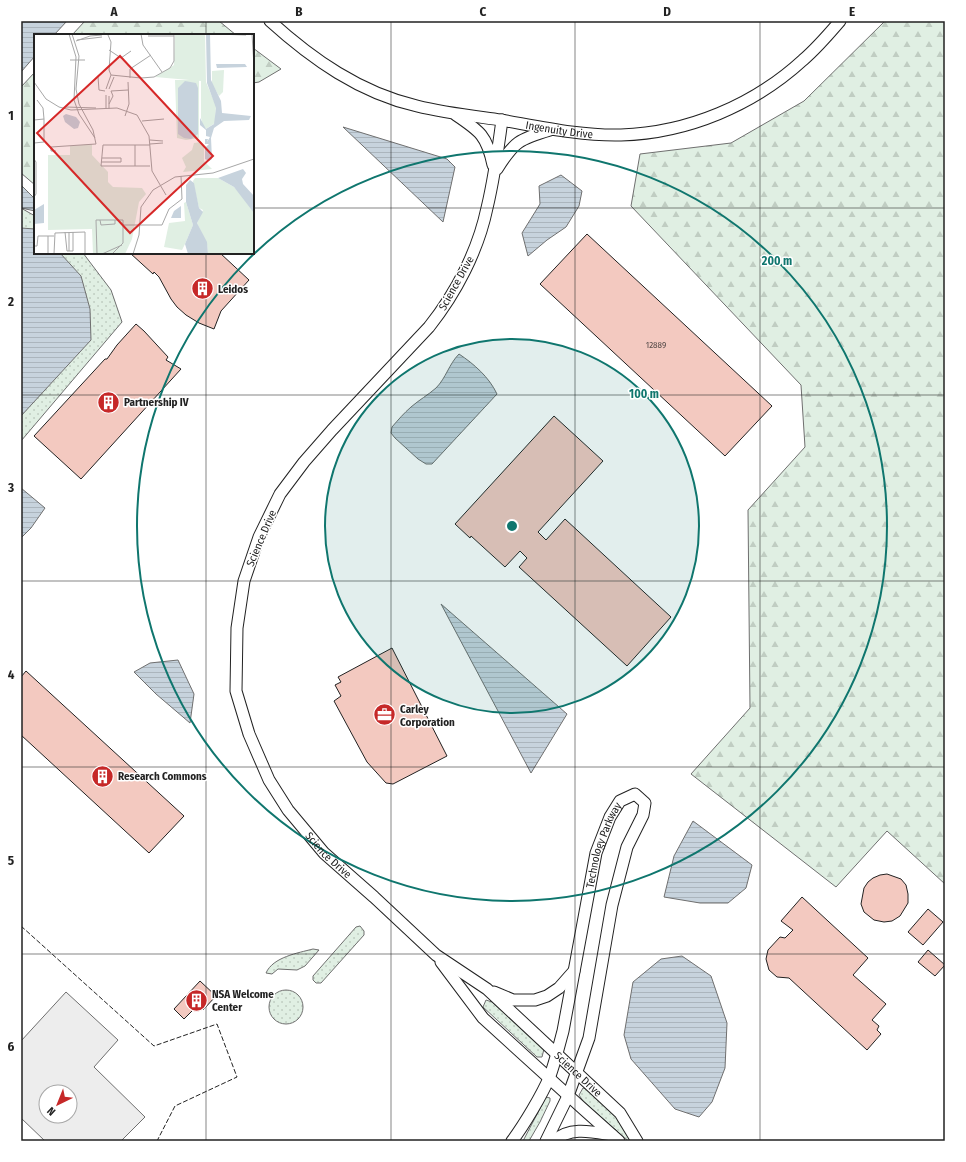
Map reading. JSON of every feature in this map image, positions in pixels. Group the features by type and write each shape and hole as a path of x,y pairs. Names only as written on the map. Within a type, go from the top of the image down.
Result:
{"street":[{"name":"Ingenuity Drive","path":"270,21 311,55 340,74 382,95 399,101 451,113 554,129 622,135 665,129 712,116 750,99 785,76 808,56 840,21"},
{"path":"451,113 471,125 482,136 489,148 494,173"},
{"name":"Science Drive","path":"502,120 487,210 476,242 458,282 441,311 414,344 304,462 280,494 259,537 244,581 236,628 236,691 249,734 269,780 288,810 324,853 436,955 487,989 620,1113 637,1141"},
{"path":"494,173 516,143 528,136 554,129"},
{"name":"Technology Parkway","path":"512,1141 549,1078 557,1054 575,970 596,853 610,817 620,801 635,794 645,803 642,815 627,846 612,905 589,1038 568,1096 546,1141"},
{"name":"Science Drive","path":"436,955 483,1018 616,1138"},
{"path":"487,989 513,1000 535,1000 547,996 559,988 575,970"},
{"path":"554,1141 559,1137 574,1132 590,1131 616,1138"}],"green space":[{"path":"85,21 219,21 235,34 73,34"},
{"path":"885,21 945,21 945,884 887,831 836,887 691,774 750,708 748,510 805,447 801,385 631,206 640,154 731,143 804,101"},
{"path":"254,49 281,69 259,82 254,83"},
{"path":"34,73 34,184 21,173 21,87"},
{"path":"21,208 34,215 34,254 84,254 111,290 122,322 21,441"},
{"path":"360,926 364,931 364,935 321,983 316,983 313,980 313,976 356,927"},
{"path":"313,949 319,950 305,966 297,970 278,969 272,974 266,973 274,963 280,959"},
{"path":"289,990 296,992 301,997 303,1007 301,1017 296,1022 283,1024 276,1022 271,1017 269,1004 271,997 276,992"},
{"path":"486,1000 492,1002 544,1049 542,1057 537,1057 483,1007"},
{"path":"583,1088 589,1090 620,1121 631,1141 628,1141 583,1101 579,1095"},
{"path":"546,1097 550,1098 550,1101 540,1122 529,1141 523,1141"}],"shaded area":[{"path":"21,21 67,21 55,34 34,34 34,57 21,72"},
{"path":"343,127 447,159 455,167 443,222"},
{"path":"561,175 582,191 579,206 566,227 528,256 522,233 540,204 539,186"},
{"path":"21,185 34,198 34,211 21,208"},
{"path":"21,228 34,229 34,254 61,254 81,276 90,309 91,340 21,416"},
{"path":"459,354 481,371 497,394 432,464 426,464 418,459 395,438 391,433 392,427 403,414 436,388"},
{"path":"21,488 45,508 31,528 21,538"},
{"path":"441,604 567,714 531,773"},
{"path":"178,660 194,694 190,723 156,694 134,672 150,663"},
{"path":"693,821 752,865 746,888 728,903 700,903 664,897 674,856"},
{"path":"682,956 711,976 727,1023 725,1068 712,1102 699,1117 675,1109 631,1059 624,1035 633,982 661,959"},
{"path":"66,992 118,1040 94,1067 145,1117 121,1141 45,1141 21,1118 21,1041"}],"building":[{"path":"587,234 772,406 725,456 540,284"},
{"name":"Leidos","path":"131,254 221,254 249,280 221,311 214,329 199,323 177,307 159,277 154,272 153,274"},
{"name":"Partnership IV","path":"136,324 168,357 166,360 181,369 81,479 34,436 105,359 107,359 117,345"},
{"path":"554,416 603,461 538,532 546,540 565,519 671,617 627,666 519,567 527,558 520,551 505,567 471,536 470,538 455,524"},
{"name":"Carley Corporation","path":"392,648 447,756 393,784 386,783 367,762 334,701 341,696 335,685 341,682 338,677"},
{"name":"Research Commons","path":"26,671 184,816 149,853 21,735 21,677"},
{"path":"887,874 901,879 906,885 908,903 900,916 892,921 884,922 874,920 864,912 861,904 864,888 868,882 880,875"},
{"path":"802,897 868,958 853,975 886,1004 872,1020 879,1026 877,1030 881,1034 867,1050 789,978 777,977 769,970 766,959 768,950 780,937 785,938 793,930 781,921"},
{"path":"928,909 943,922 923,945 908,932"},
{"path":"928,950 945,965 935,976 918,962"},
{"name":"NSA Welcome Center","path":"200,981 216,996 203,1010 198,1005 184,1019 174,1009"}],"fence":[{"path":"21,926 154,1046 217,1024 237,1077 175,1106 157,1141"}],"place":[{"name":"Leidos","path":"203,289"},
{"name":"Partnership IV","path":"108,402"},
{"name":"Carley Corporation","path":"384,715"},
{"name":"Research Commons","path":"102,776"},
{"name":"NSA Welcome Center","path":"197,1000"}]}
